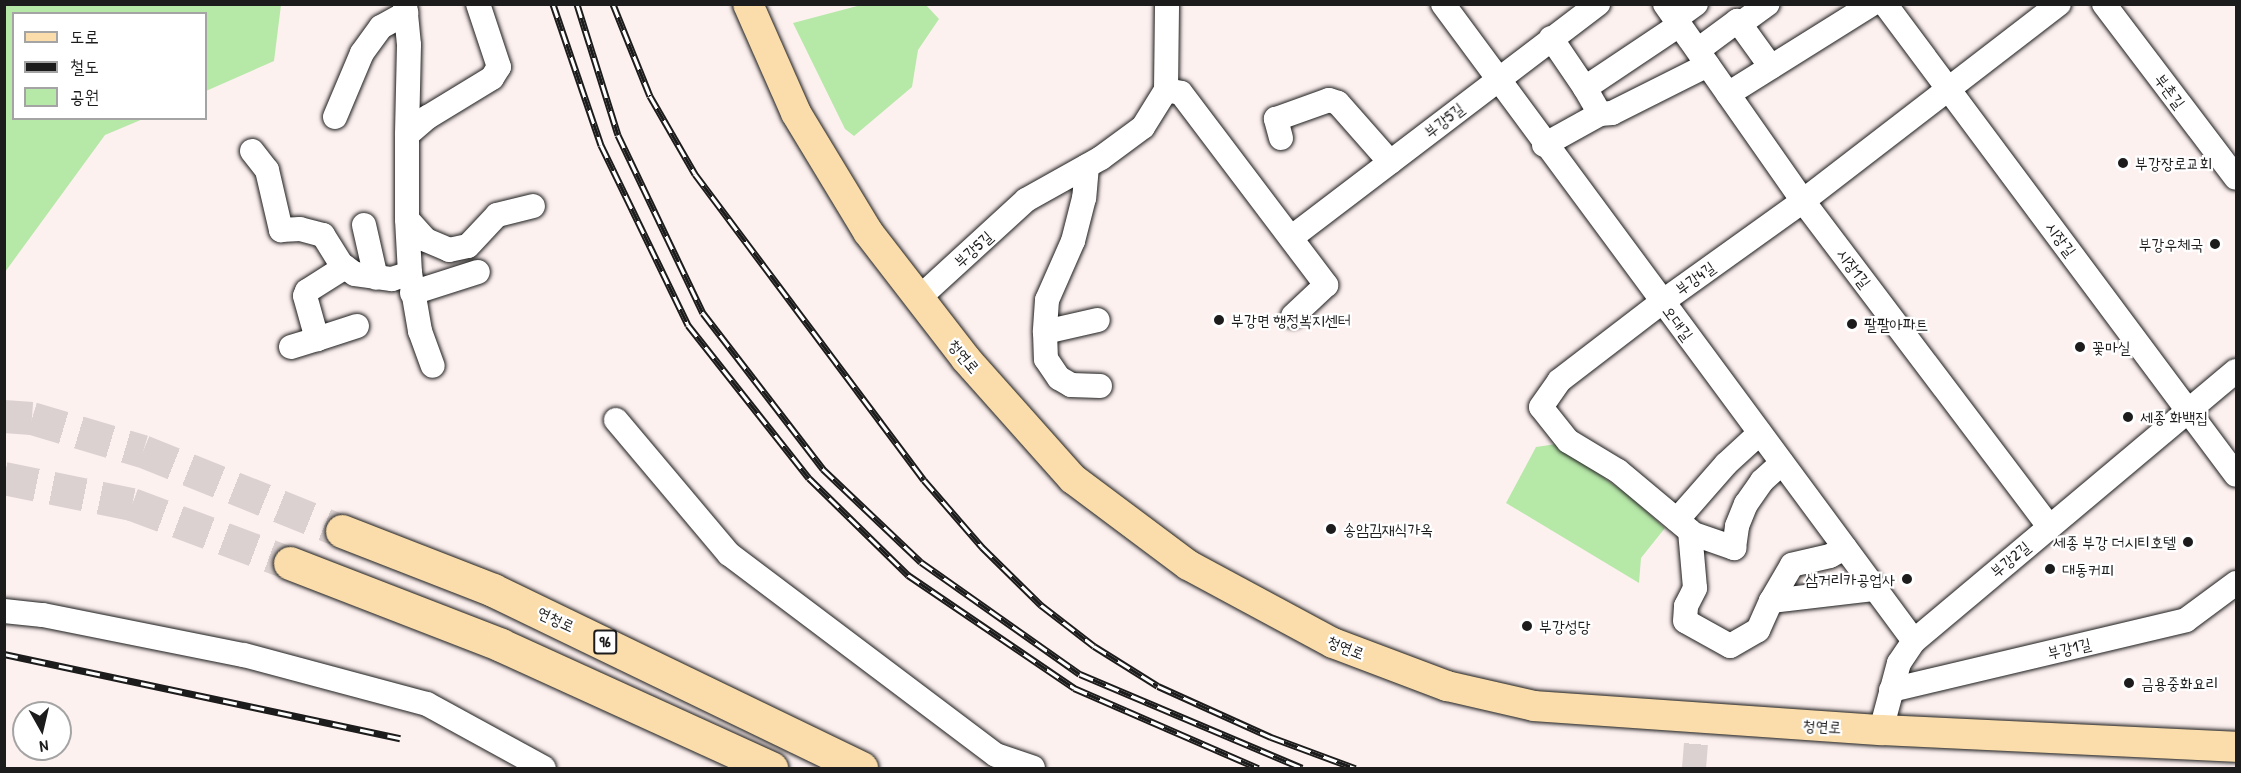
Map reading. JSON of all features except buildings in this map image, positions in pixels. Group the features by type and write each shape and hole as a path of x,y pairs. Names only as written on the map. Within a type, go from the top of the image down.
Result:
{"highway":[{"name":"연청로","path":"342,531 493,590 861,768"},
{"path":"290,563 501,645 771,768"}],"main road":[{"name":"청연로","path":"748,4 796,113 868,232 966,359 1073,479 1188,565 1333,643 1447,686 1534,706 1881,730 2236,747"}],"street":[{"path":"407,135 428,117 492,78 499,67 478,4"},
{"path":"1167,4 1166,90 1181,93 1326,285 1293,316"},
{"name":"오대길","path":"1443,4 1495,80 1914,641"},
{"name":"부강5길","path":"1292,237 1495,80 1598,4"},
{"path":"1585,88 1673,16 1696,4"},
{"path":"1740,24 1768,4"},
{"path":"1728,94 1872,4"},
{"name":"시장길","path":"1886,4 2236,475"},
{"name":"부강4길","path":"1684,527 1618,471 1568,441 1541,407 1559,381 1662,302 1803,201 2059,4"},
{"name":"부촌길","path":"2104,4 2229,151 2236,178"},
{"path":"406,9 407,219 411,283 433,366"},
{"path":"335,117 362,53 381,27 406,9"},
{"name":"시장1길","path":"1673,16 1803,201 2049,526"},
{"path":"1544,145 1600,114 1612,113 1703,58 1737,21 1771,67"},
{"path":"1551,39 1600,114"},
{"name":"부강5길","path":"919,298 1026,200 1087,166 1143,127 1166,90"},
{"path":"1281,138 1276,119 1329,100 1338,103 1390,162"},
{"path":"252,151 267,170 281,230 300,229 323,235 345,267 355,274 411,283 478,272"},
{"path":"1087,166 1084,198 1072,241 1047,300 1046,359 1059,378 1071,385 1100,386"},
{"path":"407,219 426,240 449,250 468,246 497,215 533,206"},
{"path":"364,225 376,278"},
{"path":"316,339 305,297 307,291 345,267"},
{"path":"1045,333 1098,320"},
{"path":"291,347 357,326"},
{"name":"부강2길","path":"1881,730 1899,663 1914,641 2236,371"},
{"path":"616,420 729,554 996,755 1033,768"},
{"path":"1760,433 1726,464 1684,527 1695,588 1686,606 1685,621 1730,646 1758,630 1771,601 1792,565 1830,556 1845,548"},
{"path":"1684,527 1734,548 1737,526 1746,504 1762,481 1782,463"},
{"name":"부강1길","path":"1891,690 2186,620 2236,583"},
{"path":"1771,601 1875,588"},
{"path":"4,611 43,615 244,655 427,704 544,768"}],"green space":[{"path":"5,4 281,4 274,61 207,91 207,12 12,12 12,120 141,120 105,135 5,272"},
{"path":"861,5 926,5 939,19 918,50 912,87 854,136 845,129 793,23"},
{"path":"1556,444 1627,494 1665,528 1641,558 1639,583 1506,503 1536,447"}],"tunnel":[{"path":"4,416 32,418 143,451 342,531"},
{"path":"4,478 132,504 290,563"},
{"path":"1694,768 1698,718"}],"railway":[{"path":"553,4 601,145 688,325 809,478 908,575 1074,688 1258,768"},
{"path":"577,4 618,135 703,313 823,469 921,562 1080,674 1302,768"},
{"path":"613,4 650,96 695,174 924,480 982,547 1041,605 1094,646 1158,686 1271,737 1355,768"},
{"path":"4,654 400,738"}],"place":[{"name":"부강장로교회","path":"2123,163"},
{"name":"부강우체국","path":"2215,244"},
{"name":"부강면 행정복지센터","path":"1219,320"},
{"name":"팔팔아파트","path":"1852,324"},
{"name":"꽃마실","path":"2080,347"},
{"name":"세종 화백집","path":"2128,417"},
{"name":"송암김재식가옥","path":"1331,529"},
{"name":"세종 부강 더시티호텔","path":"2188,542"},
{"name":"대동커피","path":"2050,569"},
{"name":"삼거리카공업사","path":"1907,579"},
{"name":"부강성당","path":"1527,626"},
{"name":"금용중화요리","path":"2129,683"}]}
